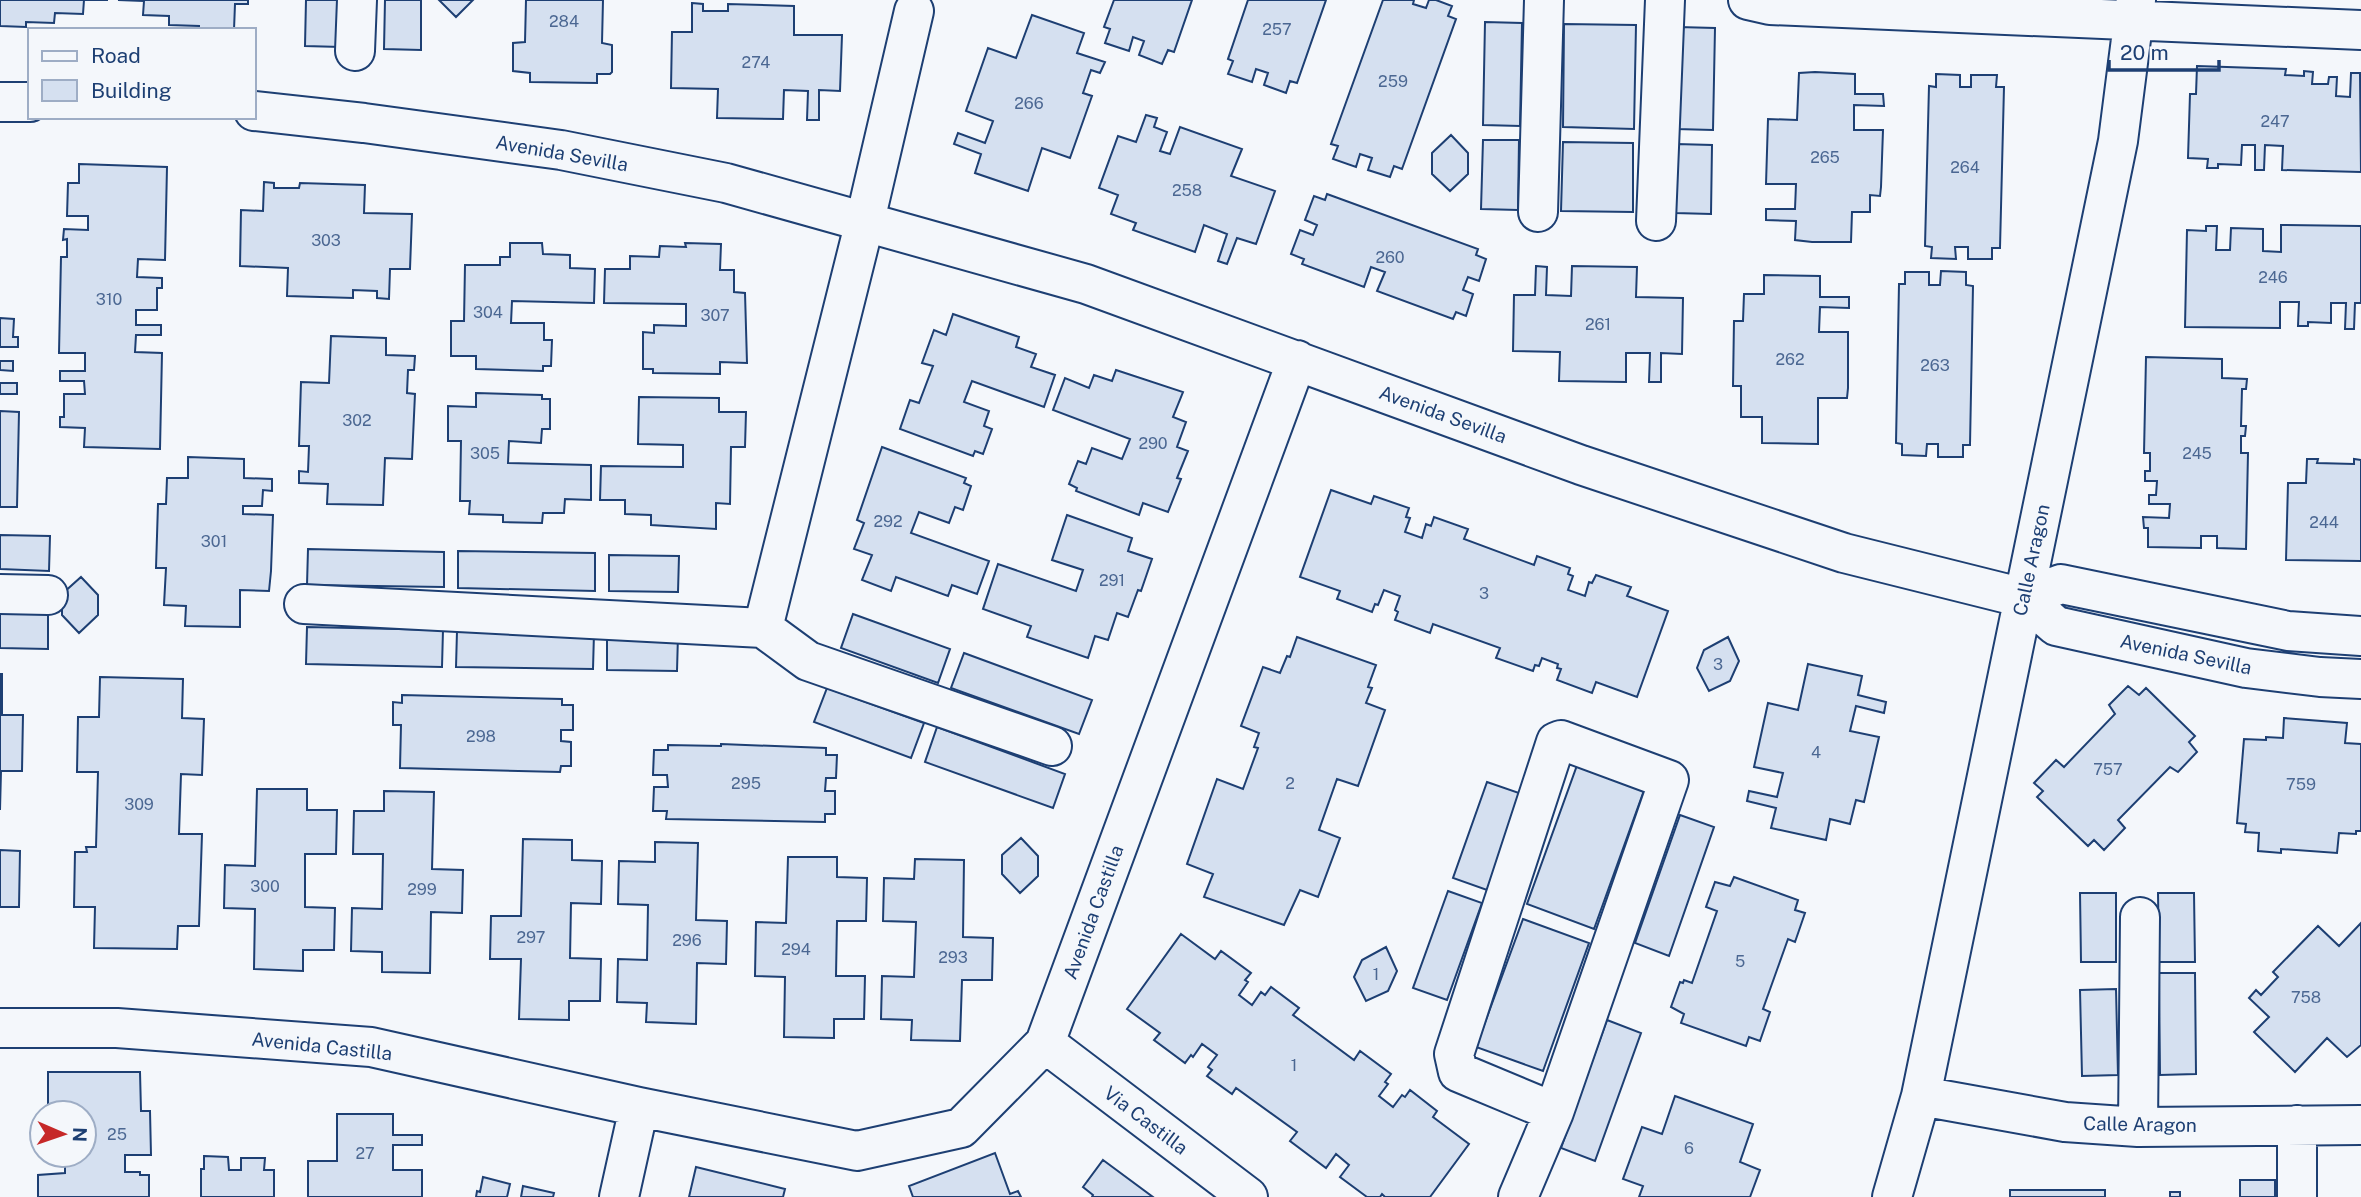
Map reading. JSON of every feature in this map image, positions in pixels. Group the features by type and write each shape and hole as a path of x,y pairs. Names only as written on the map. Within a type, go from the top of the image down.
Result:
{"street":[{"path":"355,51 357,0"},
{"path":"1538,212 1544,0"},
{"path":"1656,221 1665,0"},
{"path":"1748,0 1770,5 2136,11 2361,30"},
{"path":"763,628 917,4"},
{"name":"Calle Aragon","path":"1892,1197 1921,1097 2024,598 2118,141 2136,11"},
{"path":"0,102 28,102"},
{"name":"Avenida Sevilla","path":"256,111 561,150 726,183 1086,284 1581,465 1844,553 2024,598 2056,626 2062,628 2246,668 2320,677 2361,678"},
{"name":"Avenida Castilla","path":"0,1028 117,1028 371,1047 639,1107 857,1150 961,1128 1045,1044 1297,360"},
{"path":"2024,598 2061,584 2288,631 2361,636"},
{"path":"0,594 48,595"},
{"path":"304,604 763,628 808,661 1052,746"},
{"path":"1518,1197 1554,1112 1669,780 1561,740 1556,742 1454,1054 1458,1072 1554,1112"},
{"path":"2138,1127 2140,917"},
{"name":"Via Castilla","path":"1045,1044 1248,1197"},
{"name":"Calle Aragon","path":"1921,1097 2066,1122 2138,1127 2361,1125"},
{"path":"619,1197 639,1107"},
{"path":"2297,1125 2297,1197"}],"building":[{"path":"0,0 84,0 83,14 55,13 54,23 26,22 26,27 0,26"},
{"path":"118,0 248,0 248,4 235,4 234,28 199,28 169,25 169,16 143,15 144,1"},
{"path":"306,0 342,0 341,47 305,46"},
{"path":"385,0 421,0 421,50 384,49"},
{"path":"439,0 473,0 456,17"},
{"path":"526,0 603,0 602,43 612,45 612,72 597,74 597,83 530,82 530,73 513,71 513,43 525,42"},
{"path":"1114,0 1192,0 1174,52 1168,50 1162,64 1139,55 1144,41 1133,37 1129,51 1105,43 1110,29 1104,27"},
{"path":"1248,0 1326,0 1297,83 1290,81 1286,93 1264,85 1268,73 1256,69 1252,82 1228,74 1233,61 1228,59"},
{"path":"1383,0 1414,0 1413,4 1426,8 1429,0 1436,0 1452,6 1448,16 1456,19 1402,169 1394,166 1390,177 1368,170 1372,158 1360,154 1356,167 1333,159 1338,146 1331,144"},
{"path":"692,3 703,4 703,11 728,11 728,4 794,6 794,35 842,35 840,91 819,90 819,120 807,120 808,91 784,90 783,119 717,118 718,89 671,88 672,32 692,32"},
{"path":"1032,15 1084,33 1077,53 1105,62 1100,73 1091,70 1083,93 1092,96 1070,158 1042,148 1028,191 975,173 981,154 954,144 958,133 985,143 993,121 966,111 988,48 1016,58"},
{"path":"1485,22 1522,23 1520,126 1483,125"},
{"path":"1564,24 1636,25 1634,129 1563,127"},
{"path":"1678,27 1715,28 1713,130 1676,129"},
{"path":"2197,66 2286,69 2285,75 2304,76 2304,71 2313,72 2312,84 2328,84 2329,77 2337,77 2336,96 2350,97 2351,73 2360,73 2361,172 2282,170 2283,146 2265,145 2264,170 2255,170 2255,145 2242,145 2241,165 2218,164 2218,168 2207,168 2208,159 2188,158 2190,94 2196,94"},
{"path":"1799,73 1855,74 1855,94 1883,94 1884,106 1854,105 1854,130 1883,130 1880,196 1870,195 1870,212 1852,212 1851,242 1795,240 1796,221 1766,220 1766,209 1795,209 1796,184 1766,184 1768,119 1797,120"},
{"path":"1936,74 1960,75 1960,87 1971,87 1971,75 1997,75 1996,87 2004,87 2000,248 1992,248 1992,259 1968,259 1968,247 1955,247 1956,259 1931,258 1932,247 1925,246 1929,86 1936,87"},
{"path":"1146,115 1157,118 1154,127 1167,132 1160,151 1170,154 1180,127 1242,149 1231,176 1275,191 1256,244 1237,238 1227,264 1218,261 1227,234 1204,225 1195,252 1133,230 1136,223 1111,214 1118,195 1099,188 1118,136 1136,142"},
{"path":"1451,135 1468,153 1468,174 1450,191 1432,174 1432,153"},
{"path":"1483,140 1519,140 1518,210 1481,209"},
{"path":"1563,142 1633,143 1633,212 1561,211"},
{"path":"1676,144 1712,145 1711,214 1675,213"},
{"path":"79,164 167,167 165,260 138,259 137,277 162,278 162,288 157,288 157,310 136,310 136,325 161,325 161,335 136,335 135,352 162,353 160,449 84,447 85,428 60,427 60,417 64,417 64,394 85,394 84,381 60,381 60,371 85,371 85,353 59,353 61,257 67,257 67,239 63,240 64,229 88,230 88,216 67,216 68,183 79,183"},
{"path":"264,182 274,183 274,188 299,188 300,183 365,185 364,213 412,214 410,269 390,269 389,299 377,298 377,291 353,290 353,298 287,296 288,268 240,266 241,210 263,211"},
{"path":"1327,194 1478,249 1476,255 1486,259 1479,281 1468,277 1463,290 1473,294 1466,316 1456,312 1453,319 1377,291 1385,272 1371,267 1364,287 1302,264 1304,259 1291,254 1300,230 1313,235 1317,225 1305,220 1314,196 1325,200"},
{"path":"2281,225 2361,226 2361,303 2355,303 2354,329 2345,329 2346,303 2331,303 2331,323 2308,322 2308,326 2298,326 2299,302 2280,302 2280,328 2185,327 2187,230 2206,231 2206,226 2217,226 2216,250 2230,250 2231,228 2263,229 2263,251 2281,252"},
{"path":"510,243 542,243 543,254 570,255 570,268 595,269 594,303 512,301 511,323 544,323 544,340 552,340 551,366 543,366 543,371 476,369 476,356 451,356 451,321 464,321 465,265 500,265 500,257 510,257"},
{"path":"685,243 721,244 720,270 734,270 734,292 745,293 747,363 720,362 720,374 653,373 653,369 643,369 643,332 654,333 654,325 686,326 686,304 604,303 605,269 630,269 630,256 659,257 660,246 686,247"},
{"path":"1536,266 1547,267 1546,295 1571,296 1572,266 1637,267 1636,297 1683,298 1682,354 1661,353 1661,382 1649,382 1650,353 1626,353 1626,382 1559,381 1560,352 1513,351 1514,295 1535,295"},
{"path":"1941,271 1966,272 1966,285 1973,286 1970,445 1963,445 1963,457 1938,457 1938,444 1927,444 1926,456 1902,455 1902,444 1896,443 1899,284 1905,284 1905,272 1929,272 1929,285 1940,285"},
{"path":"1764,275 1820,276 1820,297 1849,297 1849,308 1820,307 1819,332 1848,332 1848,388 1847,398 1818,398 1818,444 1762,443 1762,417 1741,417 1741,386 1733,386 1734,321 1743,321 1744,294 1764,294"},
{"path":"953,314 1019,337 1016,347 1036,354 1031,367 1055,375 1044,407 972,381 964,402 989,411 984,426 992,429 983,454 975,451 973,456 900,429 910,400 919,403 933,366 922,363 934,330 946,335"},
{"path":"0,318 14,319 13,337 18,337 18,347 0,347"},
{"path":"331,336 386,338 386,355 415,356 414,370 408,370 407,393 415,394 412,459 385,458 383,505 327,504 328,484 299,483 299,471 308,472 309,446 299,446 301,382 329,383"},
{"path":"2146,357 2222,359 2222,378 2247,379 2246,389 2242,389 2241,426 2246,426 2245,436 2241,436 2241,453 2248,453 2246,549 2217,548 2217,536 2201,536 2201,548 2148,547 2148,528 2144,528 2143,517 2169,518 2170,504 2149,504 2149,495 2156,495 2157,481 2145,481 2145,471 2150,471 2150,453 2144,453"},
{"path":"0,361 13,361 13,371 0,370"},
{"path":"1116,370 1183,392 1173,417 1186,422 1177,447 1188,451 1168,512 1143,503 1139,515 1076,491 1077,488 1069,484 1078,461 1086,464 1092,448 1122,459 1130,439 1053,410 1065,378 1089,388 1094,375 1112,381"},
{"path":"0,383 17,383 17,394 0,394"},
{"path":"476,393 542,395 542,399 550,399 550,429 542,429 541,443 509,441 508,463 591,465 591,500 565,499 564,513 543,513 542,523 503,522 503,515 469,514 470,501 460,501 461,441 448,441 448,406 476,407"},
{"path":"639,397 719,398 719,412 746,412 745,447 731,447 730,504 716,503 716,529 651,525 651,515 625,514 625,500 600,500 601,466 683,467 683,445 638,444"},
{"path":"0,411 19,412 17,507 0,507"},
{"path":"882,447 966,478 964,483 971,486 963,510 955,507 949,523 919,512 911,533 989,561 977,594 952,585 948,596 896,577 891,591 862,580 872,555 854,549 864,523 857,520"},
{"path":"188,457 244,459 244,478 272,479 272,491 263,490 262,506 243,506 243,514 273,515 269,591 240,590 240,627 185,626 186,606 164,605 166,568 156,568 158,504 166,504 167,478 188,478"},
{"path":"2307,459 2318,459 2317,463 2354,464 2354,459 2361,460 2361,561 2286,560 2288,483 2306,483"},
{"path":"1331,490 1371,504 1374,496 1409,508 1406,517 1410,518 1405,532 1422,538 1426,524 1431,526 1434,517 1468,529 1464,539 1534,565 1537,556 1570,568 1568,574 1573,576 1568,590 1585,596 1589,582 1592,583 1596,575 1631,587 1627,596 1668,611 1637,697 1596,682 1592,693 1557,680 1561,669 1557,668 1558,664 1542,658 1533,671 1496,658 1500,648 1433,624 1430,633 1395,620 1400,596 1384,590 1372,612 1337,599 1340,591 1300,577"},
{"path":"1067,515 1132,538 1128,551 1152,559 1128,617 1117,613 1108,640 1095,636 1088,658 1027,637 1031,626 983,609 998,564 1076,591 1083,570 1052,560"},
{"path":"0,535 50,536 49,571 0,569"},
{"path":"308,549 444,552 444,587 307,585"},
{"path":"458,551 595,553 595,591 458,588"},
{"path":"609,555 679,556 678,592 609,591"},
{"path":"81,577 98,595 98,615 79,633 62,615 62,594"},
{"path":"0,613 48,614 48,649 0,648"},
{"path":"853,614 950,649 938,683 841,648"},
{"path":"307,627 443,630 442,667 306,664"},
{"path":"457,631 594,633 593,669 456,667"},
{"path":"607,634 678,635 677,671 607,670"},
{"path":"1297,637 1376,665 1368,687 1372,688 1366,703 1385,710 1358,786 1337,779 1319,830 1340,838 1318,897 1300,890 1284,925 1204,897 1213,874 1187,864 1217,779 1243,789 1258,748 1254,747 1259,733 1241,726 1263,667 1280,673 1287,656 1290,657"},
{"path":"1728,637 1739,661 1730,681 1709,691 1697,668 1704,650"},
{"path":"964,653 1092,700 1079,734 951,688"},
{"path":"1808,664 1862,676 1858,695 1886,702 1884,713 1856,706 1850,731 1879,737 1864,802 1856,800 1850,824 1830,819 1826,840 1771,828 1776,808 1747,801 1749,791 1777,797 1783,773 1754,767 1768,703 1798,710"},
{"path":"0,674 2,715 23,715 22,771 1,771 0,810"},
{"path":"100,677 183,679 182,718 204,719 202,775 181,774 179,834 202,834 199,926 178,926 177,949 94,948 95,907 74,907 75,852 87,852 86,847 96,847 98,772 77,772 78,717 99,717"},
{"path":"2128,686 2139,695 2146,688 2195,736 2189,742 2197,752 2178,772 2170,767 2118,820 2125,828 2104,850 2094,840 2088,846 2037,797 2043,791 2034,783 2056,760 2064,767 2115,714 2109,705"},
{"path":"827,688 924,723 911,758 814,722"},
{"path":"402,695 562,699 562,705 573,705 573,730 561,730 561,741 571,742 571,766 561,766 560,772 400,768 401,725 393,725 393,702 402,703"},
{"path":"2284,718 2347,723 2345,743 2361,744 2361,831 2356,831 2356,834 2339,833 2337,853 2281,849 2281,853 2258,851 2259,833 2245,832 2246,824 2237,823 2244,739 2283,738"},
{"path":"937,727 1065,774 1053,808 925,762"},
{"path":"668,745 826,748 826,755 837,755 836,778 826,778 825,791 835,791 835,814 825,814 825,822 666,819 667,811 653,811 654,787 668,787 667,775 653,775 654,750 668,750"},
{"path":"1580,757 1647,782 1594,929 1527,904"},
{"path":"1487,782 1522,794 1487,890 1453,878"},
{"path":"257,789 307,789 307,810 337,810 336,854 305,854 305,907 335,908 334,950 303,950 303,971 254,969 255,909 224,908 225,865 255,866"},
{"path":"384,791 434,792 432,869 463,870 462,913 431,912 430,973 382,972 382,952 351,951 352,908 382,909 383,854 353,854 354,811 384,811"},
{"path":"1680,815 1714,827 1669,956 1635,943"},
{"path":"1021,838 1038,856 1038,876 1020,893 1002,874 1002,855"},
{"path":"523,839 572,840 572,860 602,861 601,904 571,903 570,958 601,959 600,1001 569,1001 569,1020 519,1019 521,959 490,959 491,916 521,916"},
{"path":"655,842 698,843 696,920 727,921 726,964 697,963 696,1024 646,1022 647,1003 617,1002 618,959 647,960 648,905 618,904 619,861 655,862"},
{"path":"0,850 20,851 19,907 0,907"},
{"path":"788,857 837,857 837,877 867,878 866,921 837,921 836,976 865,976 864,1019 834,1019 834,1038 784,1037 785,977 755,976 756,922 786,923"},
{"path":"915,859 964,860 963,937 993,938 992,980 962,980 960,1041 911,1040 912,1020 881,1019 882,976 914,977 916,922 883,921 884,878 914,879"},
{"path":"1734,877 1798,900 1795,910 1805,913 1795,942 1788,939 1763,1009 1770,1012 1760,1041 1749,1037 1746,1046 1681,1023 1684,1014 1671,1007 1680,982 1683,983 1684,980 1692,983 1717,911 1706,907 1715,882 1730,886"},
{"path":"1448,891 1482,903 1447,1000 1413,988"},
{"path":"2080,893 2116,893 2116,962 2081,962"},
{"path":"2158,893 2194,893 2195,962 2159,962"},
{"path":"1523,919 1589,943 1543,1071 1476,1047"},
{"path":"2361,923 2361,1045 2347,1057 2327,1038 2295,1072 2254,1032 2269,1017 2249,998 2256,990 2261,995 2278,977 2273,972 2318,926 2339,946"},
{"path":"1181,934 1215,959 1221,951 1251,973 1239,995 1252,1005 1261,992 1265,995 1271,987 1299,1008 1293,1015 1354,1060 1360,1051 1391,1074 1385,1082 1388,1084 1379,1096 1393,1107 1402,1095 1405,1097 1410,1090 1437,1111 1433,1117 1469,1144 1430,1197 1385,1197 1382,1194 1380,1197 1367,1197 1340,1177 1349,1165 1336,1154 1326,1168 1290,1141 1297,1132 1236,1088 1232,1094 1207,1076 1212,1070 1208,1067 1217,1055 1202,1044 1185,1063 1154,1040 1160,1033 1127,1009"},
{"path":"1386,947 1397,971 1388,991 1366,1001 1354,977 1362,960"},
{"path":"2159,973 2195,973 2196,1074 2160,1075"},
{"path":"2116,989 2118,1075 2082,1076 2080,990"},
{"path":"1607,1020 1641,1033 1595,1161 1561,1148"},
{"path":"48,1072 140,1072 141,1111 150,1111 151,1155 125,1155 125,1172 149,1175 149,1197 38,1197 38,1175 65,1173 65,1169 98,1169 98,1099 48,1099"},
{"path":"1675,1096 1753,1124 1740,1162 1760,1170 1750,1197 1639,1197 1643,1186 1623,1179 1642,1127 1662,1134"},
{"path":"337,1114 393,1114 393,1135 422,1135 422,1145 393,1145 393,1170 422,1170 422,1197 308,1197 308,1161 337,1161"},
{"path":"995,1153 1010,1194 1018,1191 1021,1197 913,1197 909,1186"},
{"path":"204,1156 228,1157 229,1170 241,1170 241,1158 265,1158 264,1170 274,1170 274,1197 201,1197"},
{"path":"1103,1160 1153,1197 1092,1197 1083,1187"},
{"path":"696,1167 785,1189 783,1197 689,1197"},
{"path":"483,1177 510,1184 507,1197 476,1197 477,1191 480,1192"},
{"path":"2240,1180 2275,1180 2275,1197 2240,1197"},
{"path":"523,1186 554,1193 553,1197 521,1197"},
{"path":"2010,1190 2105,1190 2105,1197 2010,1197"},
{"path":"2170,1192 2180,1192 2180,1197 2170,1197"}]}
